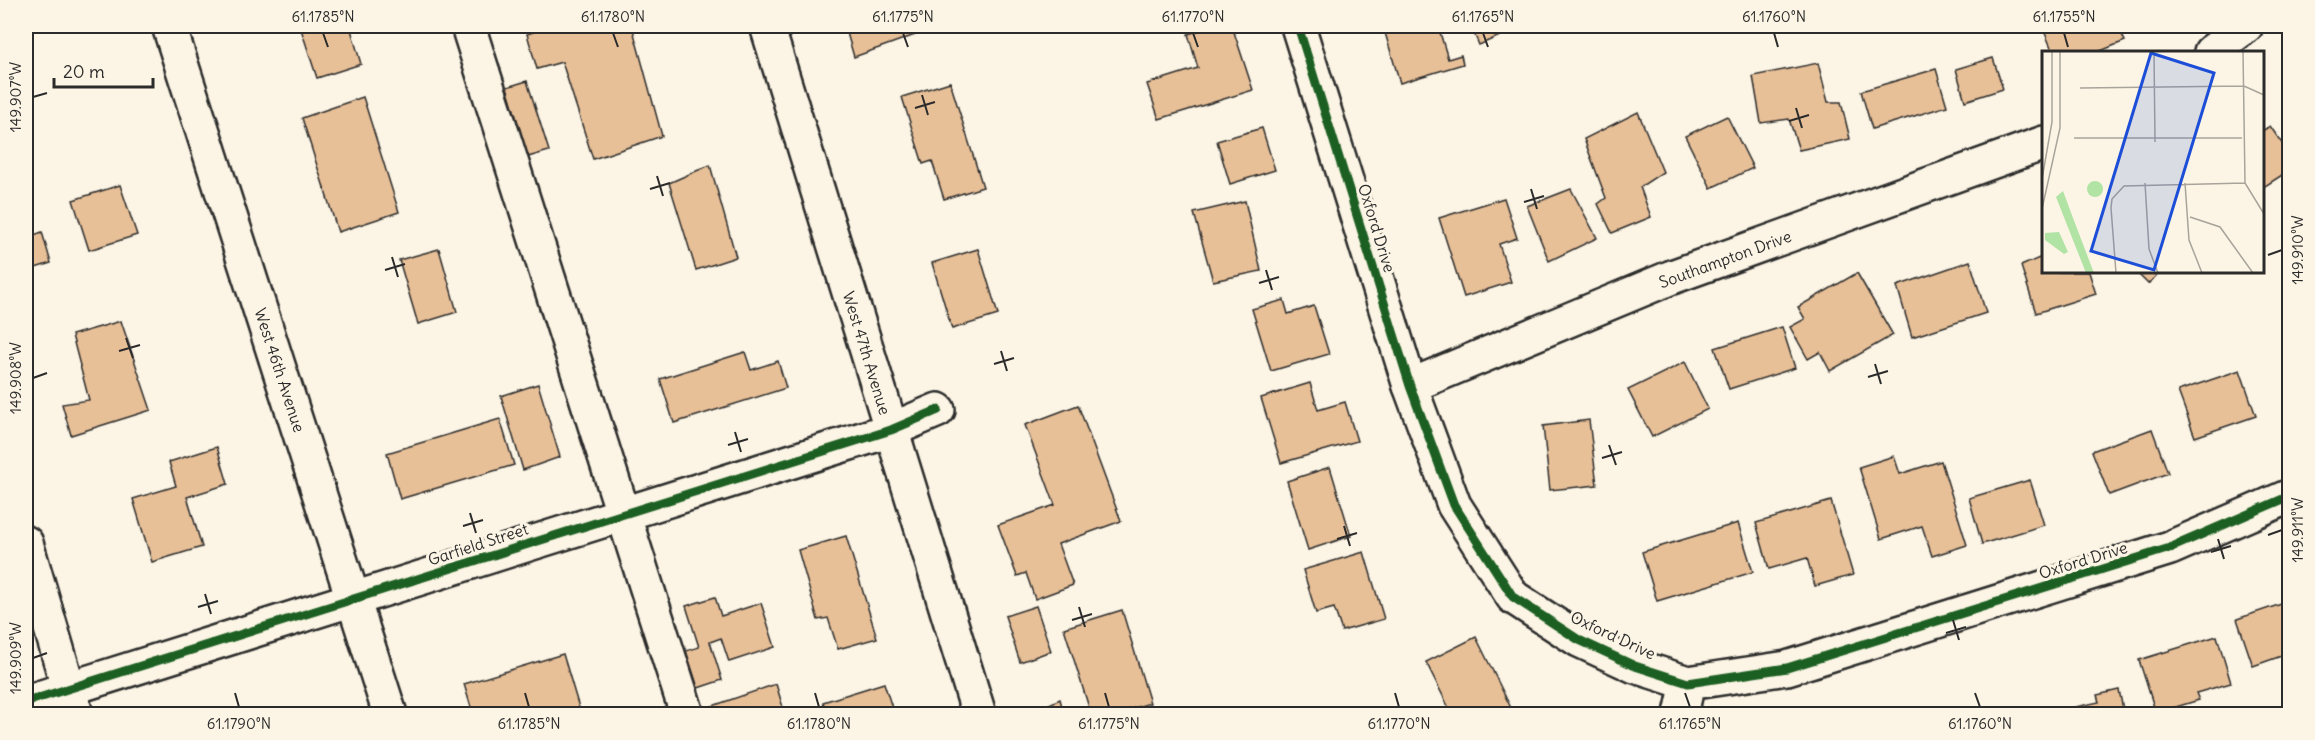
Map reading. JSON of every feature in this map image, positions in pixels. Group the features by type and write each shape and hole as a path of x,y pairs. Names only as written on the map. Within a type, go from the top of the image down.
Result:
{"street":[{"name":"West 46th Avenue","path":"169,26 390,714"},
{"path":"468,26 687,714"},
{"name":"West 47th Avenue","path":"767,26 980,714"},
{"name":"Oxford Drive","path":"1298,26 1410,386 1454,505 1513,597 1579,640 1635,666 1688,683 1787,668 2170,548 2289,496"},
{"path":"2212,51 2246,26"},
{"name":"Southampton Drive","path":"1410,386 1672,277 2042,143"},
{"name":"Garfield Street","path":"26,702 73,702 353,599 891,430 938,411"},
{"path":"26,543 73,702"},
{"path":"1681,714 1688,683"}],"building":[{"path":"300,26 350,26 361,64 317,78"},
{"path":"552,26 632,26 662,136 593,159 562,62 537,69 527,34"},
{"path":"845,26 940,26 854,57"},
{"path":"1215,26 1232,26 1253,90 1159,119 1147,84 1198,68 1188,34"},
{"path":"1383,26 1438,26 1448,59 1461,55 1463,64 1400,83"},
{"path":"1471,26 1523,26 1479,45"},
{"path":"2042,26 2118,26 2125,41 2100,51 2053,51"},
{"path":"1993,58 2003,89 1965,101 1956,69"},
{"path":"1818,63 1828,102 1841,102 1850,139 1799,150 1789,119 1761,123 1753,76"},
{"path":"1936,69 1947,106 1872,129 1861,91"},
{"path":"527,81 549,151 528,157 507,87"},
{"path":"950,82 983,187 944,199 932,161 923,164 902,97"},
{"path":"363,97 399,212 338,232 302,118"},
{"path":"1638,112 1663,172 1640,187 1651,217 1612,233 1598,204 1606,198 1584,139"},
{"path":"1727,116 1753,168 1711,188 1685,136"},
{"path":"2270,126 2290,155 2290,170 2264,187 2264,130"},
{"path":"1262,128 1275,170 1230,184 1217,141"},
{"path":"710,165 736,257 696,270 669,183"},
{"path":"120,185 137,235 89,250 73,200"},
{"path":"1571,189 1597,238 1549,261 1527,206"},
{"path":"1504,198 1517,238 1499,244 1511,282 1464,297 1439,218"},
{"path":"1245,201 1261,271 1213,281 1194,213"},
{"path":"42,232 51,263 26,271 26,238"},
{"path":"439,249 457,312 418,324 399,260"},
{"path":"978,249 998,315 952,329 932,263"},
{"path":"2042,257 2042,273 2089,273 2096,294 2036,313 2021,266"},
{"path":"1970,261 1986,313 1912,337 1897,286"},
{"path":"1857,273 1893,335 1830,371 1820,352 1808,359 1790,327 1805,319 1798,307"},
{"path":"2137,273 2159,273 2148,284"},
{"path":"1284,300 1288,314 1314,306 1329,354 1271,371 1252,309"},
{"path":"121,321 151,410 71,435 62,404 89,400 72,335"},
{"path":"1782,327 1795,368 1729,389 1715,348"},
{"path":"745,352 751,370 778,361 786,388 674,423 660,379"},
{"path":"1685,362 1708,409 1652,437 1628,390"},
{"path":"2240,370 2256,416 2195,437 2178,391"},
{"path":"1310,383 1318,410 1345,402 1357,441 1281,463 1261,398"},
{"path":"538,384 560,457 523,470 501,396"},
{"path":"1078,405 1121,521 1058,544 1073,585 1035,599 1026,573 1017,576 998,525 1055,505 1025,425"},
{"path":"500,419 514,465 400,499 387,453"},
{"path":"1589,420 1597,485 1550,490 1543,426"},
{"path":"2152,429 2168,473 2109,495 2092,451"},
{"path":"217,447 228,484 187,497 202,547 152,562 133,499 176,486 169,462"},
{"path":"1894,456 1900,474 1941,461 1967,545 1932,556 1922,526 1881,539 1859,467"},
{"path":"1330,467 1351,536 1308,550 1287,481"},
{"path":"2030,480 2044,525 1982,544 1969,498"},
{"path":"1831,501 1853,575 1815,586 1807,558 1769,569 1756,523"},
{"path":"1738,523 1753,572 1657,601 1642,552"},
{"path":"846,536 877,638 838,649 828,618 818,620 798,550"},
{"path":"1364,552 1384,619 1342,631 1334,608 1316,613 1303,570"},
{"path":"715,597 721,616 761,603 775,647 729,662 721,638 710,642 722,680 698,688 686,651 699,647 686,606"},
{"path":"2290,601 2290,653 2253,666 2237,619"},
{"path":"1036,606 1051,651 1020,662 1005,616"},
{"path":"1122,610 1150,703 1114,714 1091,714 1064,628"},
{"path":"2217,636 2231,683 2196,693 2199,700 2156,713 2139,660"},
{"path":"1476,637 1513,712 1508,714 1452,714 1426,662"},
{"path":"563,654 580,711 567,714 473,714 464,684"},
{"path":"884,683 894,714 827,714 823,702"},
{"path":"776,684 785,714 703,714 701,710"},
{"path":"2119,690 2124,714 2043,714 2099,702 2097,695"},
{"path":"1060,699 1064,714 1030,714 1030,713"}],"cycle path":[{"path":"1298,26 1410,386 1454,505 1513,597 1579,640 1635,666 1688,683 1787,668 2170,548 2290,496"},
{"path":"26,702 891,430 938,410"}]}
